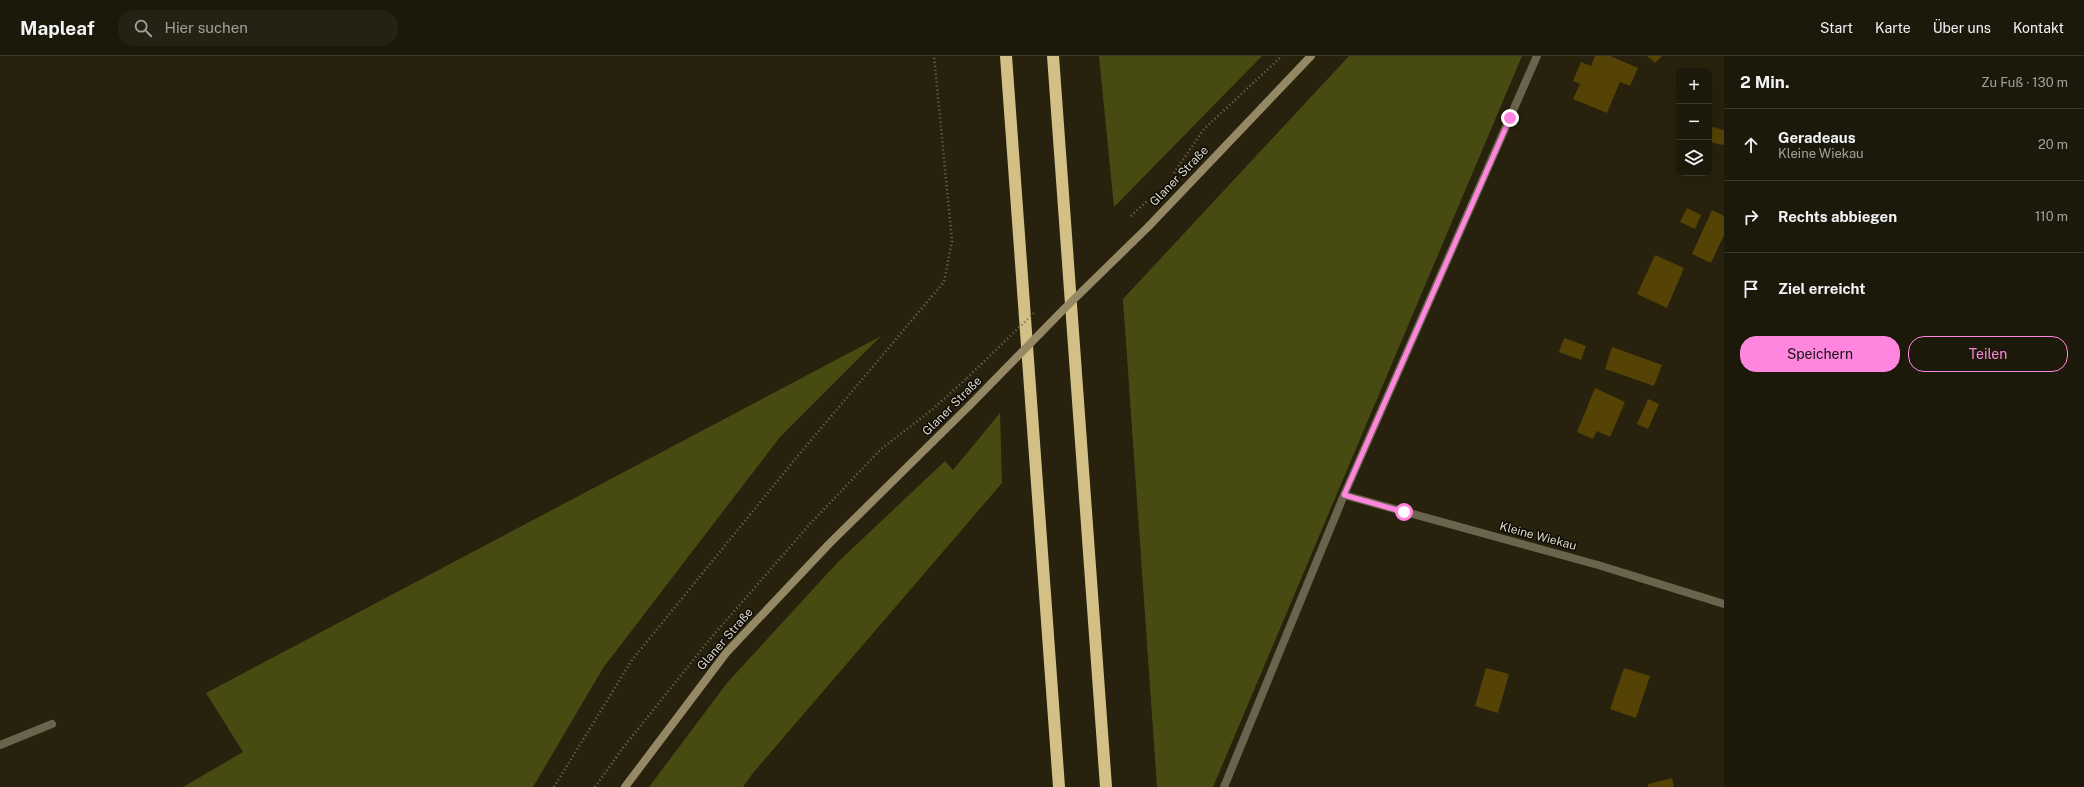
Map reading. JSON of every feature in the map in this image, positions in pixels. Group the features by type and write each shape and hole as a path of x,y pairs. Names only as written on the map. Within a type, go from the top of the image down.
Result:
{"highway":[{"path":"1006,56 1059,787"},
{"path":"1053,56 1106,787"}],"street":[{"name":"Glaner Straße","path":"625,787 726,653 829,544 969,406 1062,310 1149,226 1311,56"},
{"path":"1224,787 1344,495 1537,56"},
{"name":"Kleine Wiekau","path":"1344,495 1598,565 1724,604"},
{"path":"0,745 52,724"}],"path":[{"path":"554,787 632,660 806,446 944,282 952,241 934,56"},
{"path":"1168,178 1204,129 1282,56"},
{"path":"1147,201 1153,195"},
{"path":"595,787 622,749 710,639 810,524 881,450 933,409 967,378"}],"shaded area":[{"path":"1099,56 1262,56 1114,207"},
{"path":"1349,56 1522,56 1213,787 1157,787 1123,299"},
{"path":"881,336 780,437 603,668 533,787 183,787 243,752 206,693"},
{"path":"1000,413 1002,483 753,773 743,787 649,787 727,683 838,562 945,461 953,470"}],"building":[{"path":"1595,56 1610,56 1638,68 1630,86 1620,82 1607,113 1573,99 1580,84 1573,81 1581,62 1591,66"},
{"path":"1647,56 1662,56 1655,63"},
{"path":"1712,127 1724,130 1724,145 1712,143"},
{"path":"1687,208 1701,215 1695,229 1680,222"},
{"path":"1712,210 1724,216 1724,235 1711,263 1692,254"},
{"path":"1655,255 1684,268 1667,308 1637,294"},
{"path":"1564,338 1586,346 1581,360 1559,352"},
{"path":"1612,347 1662,365 1654,386 1605,369"},
{"path":"1595,388 1625,402 1610,437 1597,431 1593,439 1577,432"},
{"path":"1648,399 1659,404 1648,429 1637,424"},
{"path":"1486,668 1509,674 1498,713 1475,706"},
{"path":"1624,668 1650,676 1636,718 1610,709"},
{"path":"1672,778 1674,787 1648,787 1648,784"}],"route":[{"path":"1404,512 1344,495 1510,118"}]}
